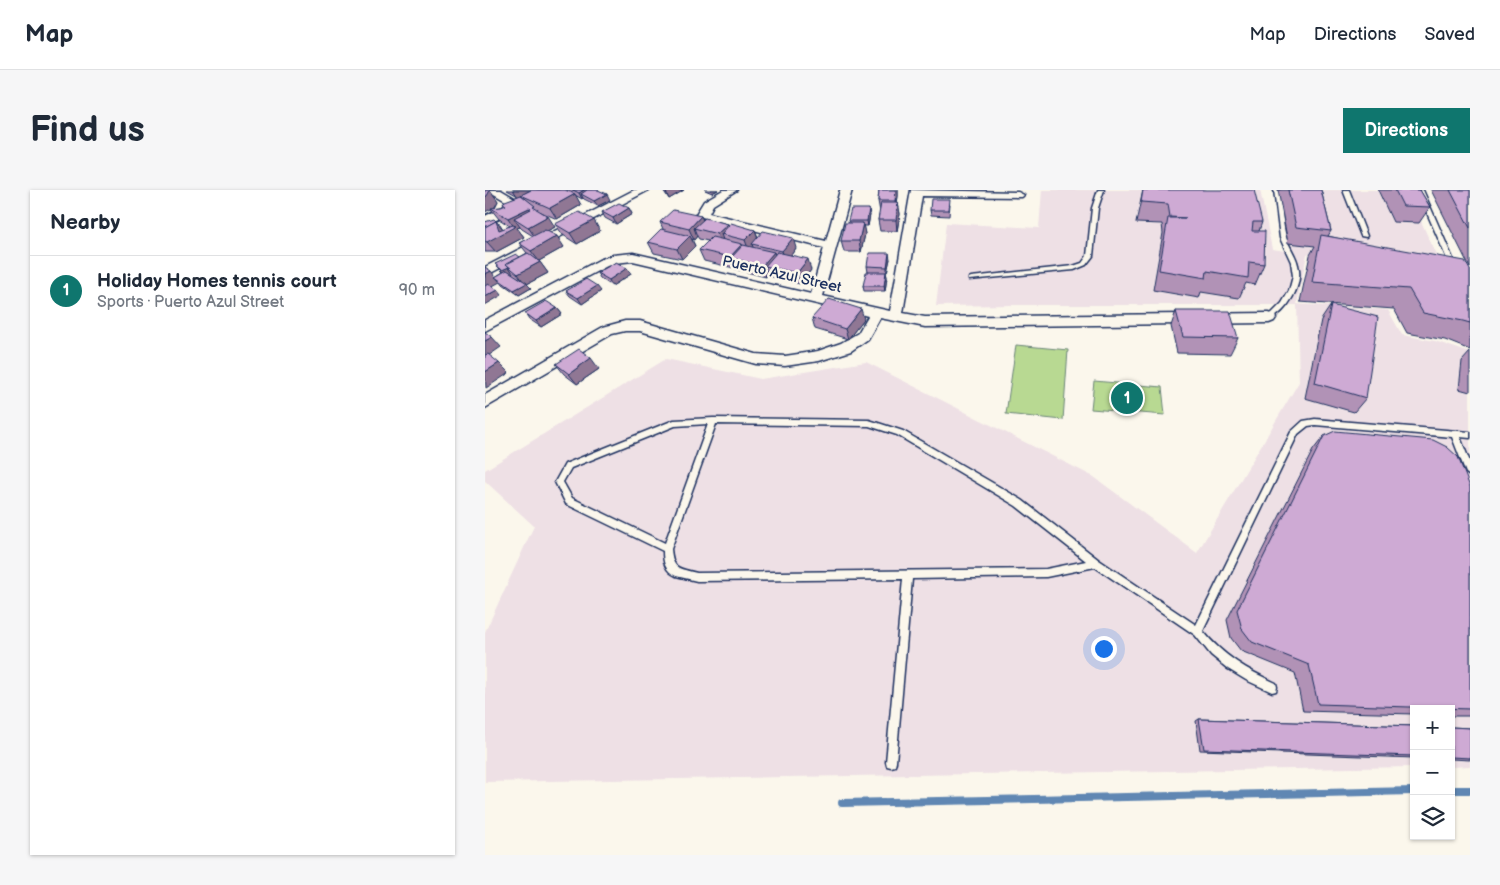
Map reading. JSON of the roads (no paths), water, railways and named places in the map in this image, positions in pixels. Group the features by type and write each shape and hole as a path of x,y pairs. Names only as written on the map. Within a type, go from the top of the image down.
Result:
{"street":[{"path":"493,190 520,205"},
{"path":"485,221 551,190"},
{"path":"485,272 643,190"},
{"path":"731,190 705,206 702,214 829,245"},
{"path":"815,298 845,190"},
{"path":"896,317 917,191 1018,195"},
{"name":"Puerto Azul Street","path":"485,326 603,263 623,257 641,258 876,314 925,322 1269,318"},
{"path":"485,402 608,330 617,327 639,326 756,359 785,361 819,356 846,347 863,336 876,314"}],"lane":[{"path":"971,279 1074,268 1084,264 1091,256 1095,208 1101,190"},
{"path":"1269,318 1277,315 1282,308 1295,279 1296,269 1293,258 1285,244 1277,190"},
{"path":"1346,190 1364,236"},
{"path":"1420,190 1459,278"},
{"path":"713,421 667,549 667,563 677,572 697,577 1046,573 1096,563"},
{"path":"667,549 569,501 559,482 568,466 675,423 713,421 869,423 900,433 1019,503 1096,563 1198,632 1210,648 1236,670 1272,687"},
{"path":"1198,632 1295,432 1300,427 1306,423 1326,422 1470,435"},
{"path":"1455,434 1470,473"},
{"path":"891,762 908,575"}],"waterway":[{"path":"1455,790 1470,790"},
{"path":"842,803 1410,791"}],"place":[{"name":"Holiday Homes tennis court","path":"1127,398"}]}
